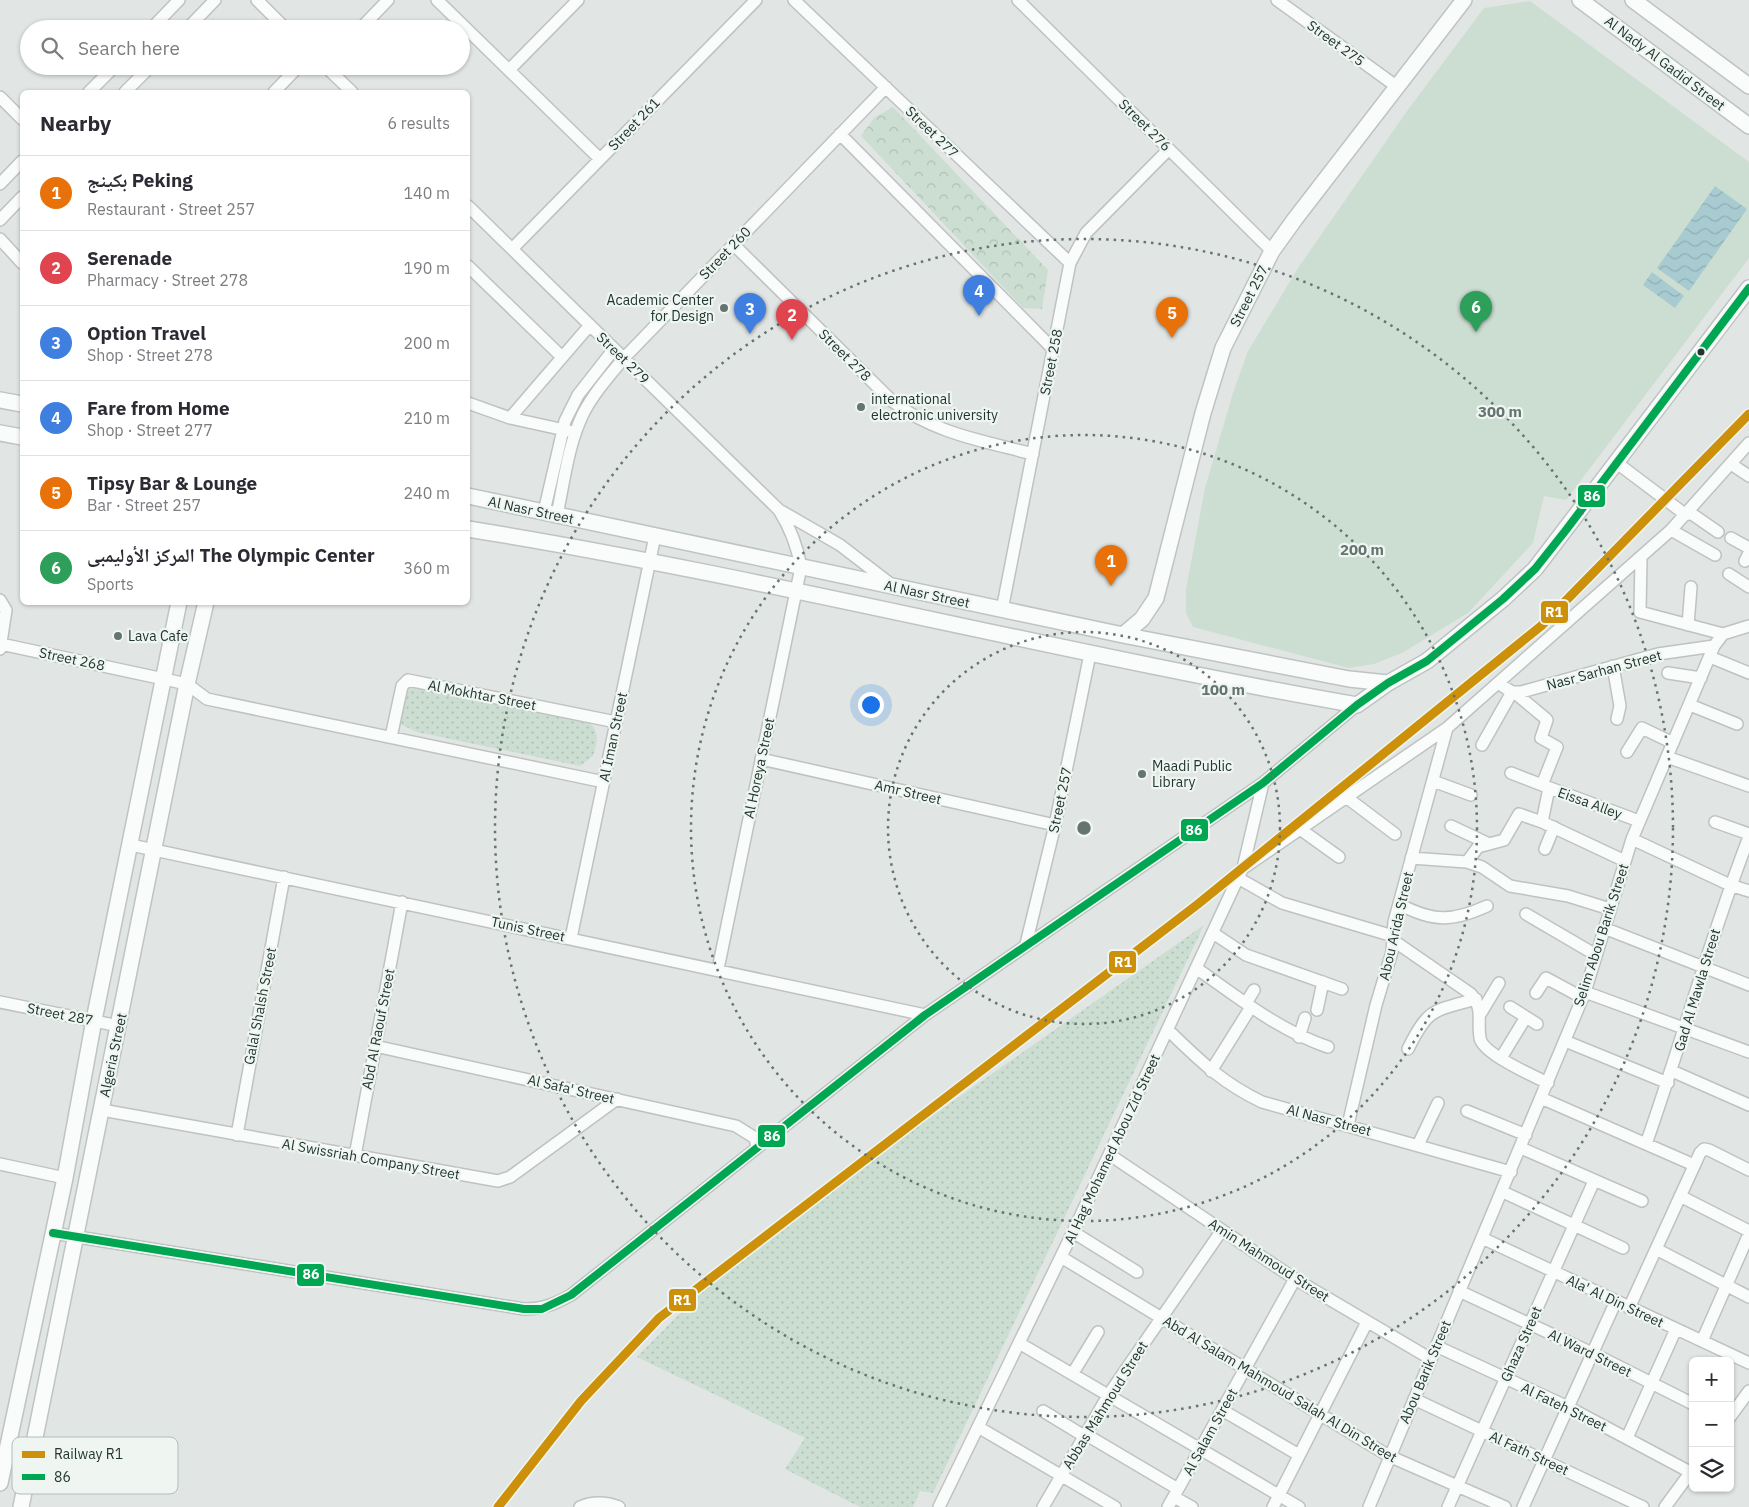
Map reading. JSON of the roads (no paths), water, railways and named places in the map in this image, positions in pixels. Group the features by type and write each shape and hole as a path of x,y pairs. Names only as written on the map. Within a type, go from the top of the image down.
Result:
{"street":[{"path":"160,20 179,0"},
{"path":"196,20 216,0"},
{"path":"257,0 277,20"},
{"path":"369,20 388,0"},
{"path":"437,0 458,20"},
{"path":"509,70 578,0"},
{"name":"Street 261","path":"512,249 756,0"},
{"name":"Street 277","path":"794,0 1070,263"},
{"name":"Street 276","path":"1018,0 1272,251"},
{"name":"Street 275","path":"1277,0 1396,86"},
{"name":"Street 257","path":"1123,635 1142,619 1156,598 1203,413 1223,348 1272,251 1396,86 1464,0"},
{"name":"Al Nady Al Gadid Street","path":"1580,0 1749,126"},
{"path":"1633,0 1749,86"},
{"path":"470,32 600,159"},
{"path":"91,90 106,75"},
{"path":"127,90 142,75"},
{"path":"276,90 290,75"},
{"path":"334,75 350,90"},
{"name":"Street 260","path":"551,514 576,432 589,403 624,358 886,87"},
{"path":"0,97 20,117"},
{"path":"840,134 1053,349"},
{"name":"Street 258","path":"1002,610 1070,263 1086,233 1169,149"},
{"path":"0,184 20,163"},
{"path":"0,220 20,199"},
{"name":"Street 279","path":"470,208 779,510 840,545 895,587"},
{"path":"0,239 20,261"},
{"name":"Street 278","path":"734,245 892,401 906,412 921,421 954,434 1033,454"},
{"path":"470,268 562,358"},
{"path":"53,1233 515,1308 542,1309 571,1295 925,1015 1263,783 1357,705 1388,683 1427,661 1503,600 1535,569 1749,288"},
{"path":"510,418 590,325"},
{"path":"551,514 562,430 578,395 614,349"},
{"path":"0,400 20,404"},
{"path":"470,404 510,418 576,432"},
{"path":"0,432 20,437"},
{"path":"1548,1083 1501,1058 1483,1046 1480,1037 1481,1013 1476,999 1465,989 1393,938 1282,903 1240,874 1300,829 1447,728 1641,558 1688,514 1749,443"},
{"path":"1617,462 1688,514 1718,532"},
{"path":"1731,464 1749,476"},
{"name":"Al Nasr Street","path":"470,496 1123,635 1349,678 1388,683"},
{"name":"Street 279","path":"779,510 795,540 801,567"},
{"name":"Al Nasr Street","path":"470,529 580,547 1090,654 1357,705"},
{"path":"1671,530 1715,555"},
{"name":"Al Iman Street","path":"571,938 651,563 655,536"},
{"path":"1731,538 1749,548"},
{"path":"1641,558 1639,610 1642,613 1723,634 1749,626"},
{"name":"Al Horeya Street","path":"718,969 801,567"},
{"path":"1729,574 1749,587"},
{"path":"1688,625 1692,587"},
{"name":"Street 268","path":"0,600 6,610 1,647 187,684"},
{"name":"Algeria Street","path":"0,1483 65,1178 94,1020 179,605"},
{"name":"Algeria Street","path":"36,1437 187,684 205,605"},
{"name":"Selim Abou Barik Street","path":"1482,1238 1503,1192 1584,995 1639,821 1714,646 1723,634"},
{"name":"Nasr Sarhan Street","path":"1513,693 1658,654 1714,646"},
{"name":"Street 257","path":"1026,944 1055,826 1090,654"},
{"path":"1710,657 1749,673"},
{"path":"1613,666 1620,706 1618,719"},
{"path":"1668,673 1701,678"},
{"name":"Al Mokhtar Street","path":"391,737 402,686 408,680 616,722"},
{"path":"1482,745 1513,693 1498,683"},
{"path":"187,684 207,699 604,782"},
{"name":"Eissa Alley","path":"1513,693 1547,720 1541,738 1557,747 1545,787 1639,821"},
{"path":"1690,705 1737,724"},
{"name":"Abou Arida Street","path":"1348,1125 1393,938 1394,922 1447,728"},
{"path":"1627,752 1642,728 1673,743"},
{"path":"1667,757 1749,786"},
{"name":"Amr Street","path":"761,759 1055,826"},
{"path":"1511,774 1545,787 1542,822"},
{"path":"1433,780 1471,795"},
{"name":"Al Hag Mohamed Abou Zid Street","path":"943,1506 978,1427 1074,1232 1240,874 1263,783"},
{"path":"1346,797 1395,834"},
{"path":"1467,862 1471,853 1487,843 1504,840 1519,814 1554,827 1625,861"},
{"path":"1715,822 1749,835"},
{"path":"1451,826 1487,843"},
{"path":"1544,849 1554,827"},
{"path":"1300,829 1339,857"},
{"name":"Gad Al Mawla Street","path":"1646,1144 1686,1028 1730,885 1749,835"},
{"path":"1632,839 1730,885 1749,891"},
{"name":"Tunis Street","path":"131,845 718,969 925,1015"},
{"path":"1411,858 1467,862 1482,867 1510,886 1568,896 1610,908"},
{"name":"Galal Shalsh Street","path":"237,1135 284,877"},
{"name":"Abd Al Raouf Street","path":"355,1156 402,902"},
{"path":"1399,904 1420,915 1442,919 1466,916 1487,906"},
{"path":"1526,914 1596,955"},
{"path":"1604,928 1749,984"},
{"path":"1213,933 1246,955 1342,989"},
{"path":"1196,968 1249,1005 1300,1037 1328,1047"},
{"path":"1536,993 1546,978 1584,995 1748,1049"},
{"path":"1317,1010 1323,982"},
{"path":"1481,1013 1499,983"},
{"path":"1211,1071 1249,1005 1254,990"},
{"path":"1408,1049 1420,1025 1433,1012 1476,999"},
{"name":"Street 287","path":"0,1002 119,1026"},
{"path":"1510,1007 1537,1024"},
{"path":"1501,1058 1526,1017"},
{"path":"1300,1037 1305,1018"},
{"name":"Al Nasr Street","path":"1168,1030 1211,1071 1235,1089 1262,1102 1511,1172"},
{"path":"1565,1041 1668,1083"},
{"name":"Al Safa' Street","path":"375,1046 736,1126 755,1138 757,1147"},
{"path":"1672,1071 1749,1105"},
{"path":"1542,1098 1694,1165"},
{"name":"Al Swissriah Company Street","path":"102,1110 498,1181 510,1177 617,1099"},
{"path":"1418,1145 1438,1103"},
{"path":"1467,1111 1526,1135"},
{"path":"1521,1148 1642,1201"},
{"path":"1630,1308 1700,1153 1704,1149 1709,1150 1749,1170"},
{"name":"Amin Mahmoud Street","path":"1110,1155 1296,1279 1431,1359"},
{"path":"0,1164 65,1178"},
{"name":"Ghaza Street","path":"1448,1507 1594,1181"},
{"path":"1503,1192 1623,1248"},
{"path":"1680,1196 1749,1233 1702,1341"},
{"name":"Abbas Mahmoud Street","path":"1042,1507 1109,1394 1222,1230"},
{"path":"1074,1232 1137,1272"},
{"name":"Ala' Al Din Street","path":"1482,1238 1749,1363"},
{"name":"Abou Barik Street","path":"1369,1507 1482,1238"},
{"path":"1656,1249 1749,1297"},
{"name":"Abd Al Salam Mahmoud Salah Al Din Street","path":"1061,1257 1244,1370 1389,1456 1505,1507"},
{"name":"Al Salam Street","path":"1174,1498 1200,1448 1296,1279"},
{"name":"Al Ward Street","path":"1459,1291 1592,1353 1689,1402"},
{"path":"38,1301 62,1304"},
{"path":"1523,1507 1616,1301"},
{"path":"1272,1507 1367,1322"},
{"path":"1627,1438 1676,1329"},
{"path":"1073,1373 1098,1332"},
{"path":"1020,1343 1299,1507"},
{"name":"Al Fateh Street","path":"1436,1346 1568,1407 1689,1469"},
{"path":"1734,1412 1749,1391"},
{"name":"Al Fath Street","path":"1414,1399 1643,1507"},
{"path":"1222,1410 1299,1455"},
{"path":"1043,1411 1085,1435 1174,1498 1192,1507"},
{"path":"978,1427 1115,1507"},
{"path":"1665,1507 1689,1474"},
{"name":"Algeria Street","path":"21,1507 24,1494"},
{"path":"580,1507 588,1504 609,1503 619,1507"}],"water":[{"path":"1715,186 1747,209 1689,291 1657,268"},
{"path":"1652,272 1684,296 1675,308 1643,285"}],"rail line":[{"name":"R1","path":"498,1507 581,1401 659,1318 1198,904 1541,626 1749,414"}],"place":[{"name":"Academic Center for Design","path":"724,308"},
{"name":"Fare from Home","path":"979,316"},
{"name":"المركز الأوليمبى The Olympic Center","path":"1476,332"},
{"name":"Option Travel","path":"750,334"},
{"name":"Tipsy Bar & Lounge","path":"1172,338"},
{"name":"Serenade","path":"792,340"},
{"name":"international electronic university","path":"861,407"},
{"name":"بكينج Peking","path":"1111,586"},
{"name":"Lava Cafe","path":"118,636"},
{"name":"Maadi Public Library","path":"1142,774"}]}
